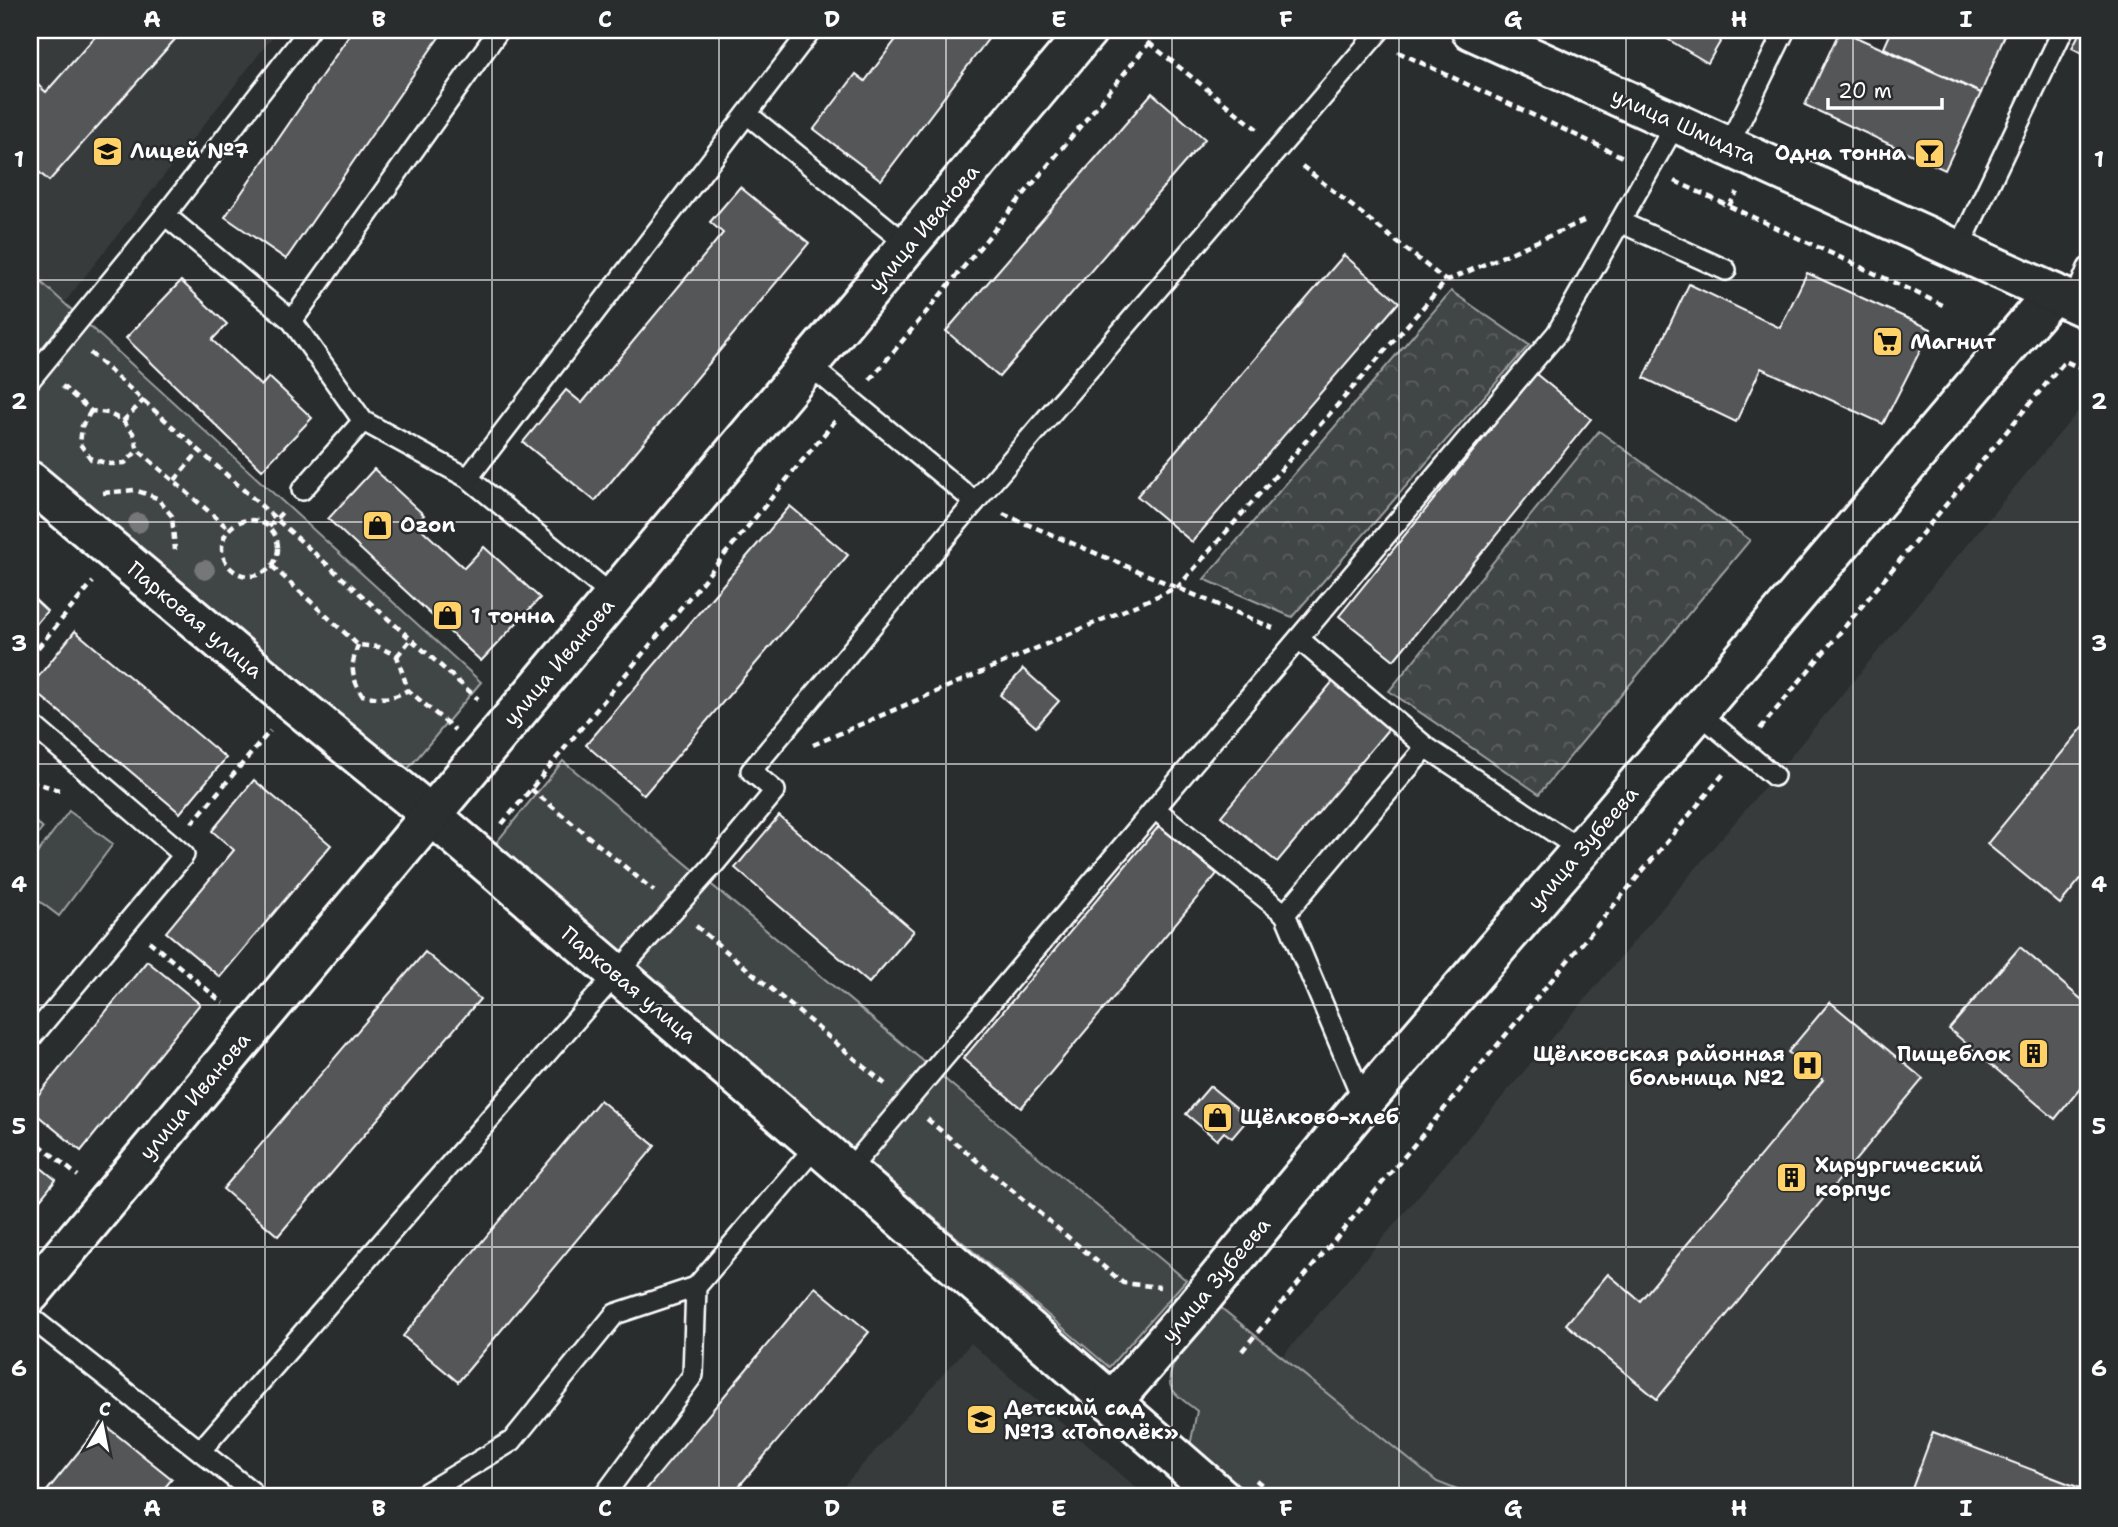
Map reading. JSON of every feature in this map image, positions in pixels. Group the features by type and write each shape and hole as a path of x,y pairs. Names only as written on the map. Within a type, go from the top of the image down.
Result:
{"street":[{"name":"улица Иванова","path":"30,1294 1088,30"},
{"name":"улица Шмидта","path":"1471,30 1958,250 2076,293"},
{"name":"улица Зубеева","path":"1112,1402 1194,1308 1364,1102 1698,712 2076,293"},
{"name":"Парковая улица","path":"30,483 430,814 848,1171 1222,1497"}],"lane":[{"path":"35,373 165,215 309,30"},
{"path":"292,321 499,30"},
{"path":"468,478 811,30"},
{"path":"201,1450 775,792 751,771 975,502 1380,30"},
{"path":"1728,146 1785,30"},
{"path":"1958,250 2063,30"},
{"path":"747,114 909,246"},
{"path":"848,1171 1557,333 1676,123"},
{"path":"165,215 292,321 363,421 468,478 614,597"},
{"path":"1620,222 1726,270"},
{"path":"809,365 975,502"},
{"path":"302,490 363,421"},
{"path":"1299,639 1426,747 1581,850"},
{"path":"1698,712 1774,776"},
{"path":"30,723 184,855 30,1039"},
{"path":"1285,914 1426,747"},
{"path":"1155,809 1285,914 1364,1102"},
{"path":"419,1497 512,1441 615,1314 696,1287 817,1145"},
{"path":"603,1497 693,1376 696,1287"},
{"path":"30,1317 251,1491 246,1497"}],"path":[{"path":"751,771 1178,587 1446,281 1632,201"},
{"path":"68,333 484,704"},
{"path":"1242,1351 2064,362 2088,372"},
{"path":"35,373 91,411 108,413 123,421 133,433 138,450 229,529"},
{"path":"123,421 144,400"},
{"path":"91,411 82,426 80,444 91,459 110,464 125,463 138,450"},
{"path":"174,480 200,450"},
{"path":"975,502 1299,639"},
{"path":"248,520 259,521 269,527 276,535 279,546 272,566 263,573 252,576 232,569 225,561 222,550 223,538 229,529 238,522 248,520"},
{"path":"272,566 358,645 379,647 397,656 408,690 459,733"},
{"path":"30,657 94,581"},
{"path":"397,656 411,639"},
{"path":"358,645 352,678 362,695 380,699 408,690"},
{"path":"173,845 273,728"},
{"path":"495,833 547,769"},
{"path":"531,789 1124,1283 1166,1288"},
{"path":"127,923 225,1004"},
{"path":"30,1137 88,1184"}],"shaded area":[{"name":"Лицей №7","path":"30,30 278,30 65,302 30,272"},
{"name":"Щёлковская районная больница №2","path":"2080,409 2088,412 2088,1497 1475,1497 1437,1482 1282,1357 1774,776"},
{"name":"Детский сад №13 «Тополёк»","path":"971,1343 1147,1497 834,1497"}],"green space":[{"path":"30,272 481,682 407,770 30,456"},
{"path":"1451,291 1529,345 1292,617 1204,579"},
{"path":"1599,431 1750,540 1539,794 1389,691"},
{"path":"563,761 1186,1280 1109,1367 495,844"},
{"path":"69,811 113,844 59,916 30,894 30,863"},
{"path":"30,817 43,828 30,844"},
{"path":"1220,1307 1437,1482 1475,1497 1253,1497 1190,1446 1197,1411 1174,1392 1170,1379 1172,1368 1186,1345"}],"building":[{"path":"101,30 171,30 178,36 49,181 30,164 30,78 46,92"},
{"path":"353,30 444,30 286,259 225,217"},
{"path":"903,30 995,30 881,180 814,129 856,74 865,81"},
{"path":"1652,30 1727,30 1708,63"},
{"path":"1840,30 1981,93 1945,170 1805,105"},
{"path":"1892,30 2007,30 1981,93 1884,48"},
{"path":"2081,30 2088,30 2088,56 2072,48"},
{"path":"1152,93 1205,139 999,377 946,331"},
{"path":"740,187 809,243 595,501 523,442 566,390 582,403 723,233 710,222"},
{"path":"1344,255 1399,302 1192,542 1137,496"},
{"path":"1807,273 1931,329 1883,424 1761,368 1736,422 1644,378 1689,284 1780,328"},
{"path":"181,281 227,324 212,340 261,386 269,377 312,418 262,470 126,338"},
{"path":"1536,374 1591,419 1394,660 1339,616"},
{"path":"374,469 424,515 416,524 464,568 484,547 540,598 481,661 328,519"},
{"path":"790,506 848,555 644,795 586,745"},
{"path":"30,595 47,611 30,631"},
{"path":"75,631 226,758 180,813 30,687"},
{"path":"1023,669 1059,701 1036,727 1000,695"},
{"path":"1334,680 1390,727 1277,862 1221,816"},
{"path":"2088,721 2088,870 2060,904 1987,844"},
{"path":"254,780 331,845 220,977 166,932 234,850 212,831"},
{"path":"779,816 914,931 869,983 735,868"},
{"path":"1159,826 1217,874 1021,1108 963,1059"},
{"name":"Пищеблок","path":"2020,947 2088,1005 2088,1079 2055,1119 1949,1029"},
{"path":"425,952 480,999 278,1236 223,1189"},
{"path":"147,961 200,1004 81,1151 30,1109 30,1105"},
{"name":"Хирургический корпус","path":"1830,1002 1923,1079 1657,1399 1566,1324 1608,1274 1640,1301 1823,1080 1788,1052"},
{"path":"1210,1086 1249,1118 1232,1138 1224,1132 1217,1140 1186,1114"},
{"path":"600,1100 655,1146 458,1382 403,1336"},
{"path":"30,1159 56,1180 30,1212"},
{"path":"815,1287 869,1332 730,1497 640,1497"},
{"path":"102,1423 172,1479 157,1497 42,1497"},
{"path":"1933,1432 2088,1491 2088,1497 1909,1497"}],"place":[{"name":"Лицей №7","path":"107,151"},
{"name":"Одна тонна","path":"1929,153"},
{"name":"Магнит","path":"1887,342"},
{"name":"Ozon","path":"377,525"},
{"name":"1 тонна","path":"448,616"},
{"name":"Пищеблок","path":"2034,1054"},
{"name":"Щёлковская районная больница №2","path":"1808,1066"},
{"name":"Щёлково-хлеб","path":"1217,1117"},
{"name":"Хирургический корпус","path":"1792,1177"},
{"name":"Детский сад №13 «Тополёк»","path":"981,1420"}]}
